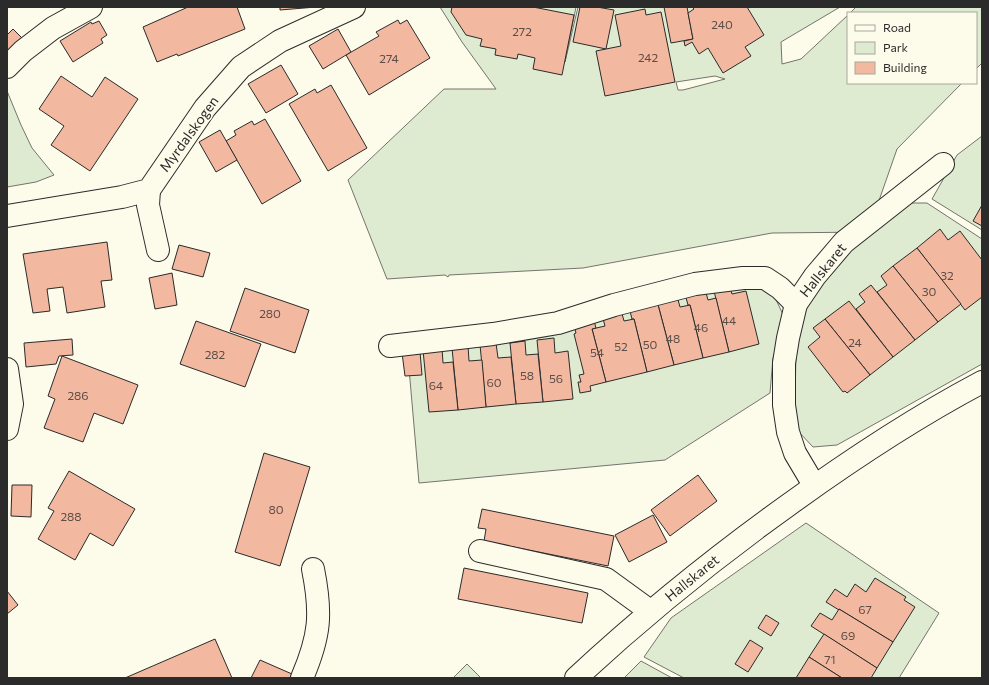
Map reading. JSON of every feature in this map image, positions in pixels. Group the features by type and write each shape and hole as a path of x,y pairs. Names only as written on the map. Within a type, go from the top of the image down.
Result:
{"street":[{"path":"7,67 23,51 52,28 91,7"},
{"name":"Myrdalskogen","path":"149,190 205,108 242,67 280,41 354,7"},
{"name":"Hallskaret","path":"814,485 795,453 788,432 784,405 784,363 796,304 815,276 844,242 943,164"},
{"path":"7,216 122,197 149,190 148,205 158,250"},
{"path":"390,346 493,334 558,323 614,305 695,284 743,278 765,278 780,288 796,304"},
{"path":"7,369 12,404 7,429"},
{"name":"Hallskaret","path":"576,678 650,611 740,540 814,485 899,430 982,382"},
{"path":"480,551 606,579 650,611"},
{"path":"302,678 310,660 316,638 319,616 318,595 313,569"}],"green space":[{"path":"440,7 576,7 565,62 578,7 840,7 781,42 782,64 801,59 847,16 847,84 961,84 897,149 868,232 772,233 583,268 449,275 448,277 445,275 387,279 348,180 444,89 496,89 462,42","holes":["715,76 725,79 678,90 676,82"]},
{"path":"856,7 982,7 982,63 977,68 977,12 851,12"},
{"path":"7,91 32,148 54,175 36,182 7,187"},
{"path":"982,136 982,230 932,199 957,155"},
{"path":"911,203 927,203 982,239 982,364 837,445 813,447 797,430 795,401 796,352 802,314 815,290 856,243"},
{"path":"723,274 773,293 785,319 773,358 770,393 665,460 419,483 406,334 558,323"},
{"path":"806,523 939,613 899,678 684,678 644,657 671,618"},
{"path":"641,661 672,678 624,678"},
{"path":"467,664 481,678 453,678"}],"building":[{"path":"188,7 237,7 245,29 178,56 177,54 157,62 143,27"},
{"path":"280,7 316,7 280,10"},
{"path":"452,7 533,7 574,15 562,75 533,69 535,58 518,54 517,59 495,55 496,49 480,46 482,39 466,35 451,12"},
{"path":"580,7 597,7 614,10 606,49 573,42"},
{"path":"664,7 687,7 693,39 671,43"},
{"path":"692,7 747,7 764,35 745,47 751,56 723,73 708,48 699,54 692,42 685,46 684,41 693,39 688,13 694,9"},
{"path":"645,9 646,15 661,12 675,82 605,96 596,51 621,46 615,15"},
{"path":"398,20 400,24 407,20 430,58 369,95 346,55 379,36 376,32"},
{"path":"99,21 107,35 101,39 103,43 73,62 60,41 91,22 92,24"},
{"path":"13,29 25,41 7,58 7,35"},
{"path":"338,29 351,52 323,69 309,46"},
{"path":"281,65 298,94 266,113 248,84"},
{"path":"61,76 92,97 105,77 138,99 90,171 51,145 64,126 39,109"},
{"path":"331,85 367,148 328,171 289,104 315,89 317,93"},
{"path":"265,119 301,181 262,204 226,141 236,135 234,131 252,121 254,125"},
{"path":"220,130 237,160 216,172 199,142"},
{"path":"982,205 982,226 973,221"},
{"path":"940,229 948,240 960,231 982,260 982,297 965,310 917,248"},
{"path":"107,242 112,280 101,281 105,307 67,313 63,287 47,289 50,311 33,313 23,254"},
{"path":"179,245 210,253 203,277 172,269"},
{"path":"917,248 961,304 938,322 893,266"},
{"path":"893,266 938,322 915,340 877,292 887,285 881,276"},
{"path":"172,273 177,305 155,309 149,278"},
{"path":"729,283 732,294 746,291 759,344 729,352 713,287"},
{"path":"871,285 915,340 893,357 856,309 865,302 859,294"},
{"path":"245,288 309,310 295,353 230,331"},
{"path":"705,289 708,300 716,298 729,352 703,358 690,305 688,305 685,294"},
{"path":"677,296 680,307 690,305 703,358 674,365 657,301"},
{"path":"657,301 674,365 647,372 634,319 632,319 629,307"},
{"path":"849,301 893,357 870,375 825,319"},
{"path":"621,310 624,321 634,319 647,372 606,382 592,329 605,326 602,315"},
{"path":"593,317 596,328 592,329 606,382 590,386 591,391 580,393 578,382 581,382 579,375 584,374 574,334 576,333 573,322"},
{"path":"825,319 870,375 847,393 845,391 843,392 808,347 820,337 813,328"},
{"path":"196,321 261,344 245,387 180,364"},
{"path":"554,338 555,353 568,351 573,399 543,402 537,340"},
{"path":"72,339 73,355 59,356 56,364 26,367 24,343"},
{"path":"525,341 526,355 538,354 543,402 516,404 510,343"},
{"path":"496,343 498,358 511,357 516,404 486,407 480,345"},
{"path":"468,346 469,361 482,360 486,407 458,410 452,348"},
{"path":"442,348 443,363 453,362 458,410 429,412 423,350"},
{"path":"420,352 422,375 405,376 402,353"},
{"path":"62,356 138,385 123,424 94,413 83,442 44,428 55,399 48,396"},
{"path":"264,453 310,467 280,566 235,552"},
{"path":"69,471 135,509 113,546 90,533 75,560 38,539 54,511 48,508"},
{"path":"698,475 717,501 670,536 651,510"},
{"path":"12,485 32,485 31,517 11,516"},
{"path":"482,509 614,536 608,566 484,541 486,529 478,528"},
{"path":"653,515 667,542 629,562 615,535"},
{"path":"464,568 588,593 582,623 458,599"},
{"path":"875,578 906,597 904,600 915,607 893,642 826,602 835,589 847,597 855,584 866,592"},
{"path":"7,591 18,605 7,614"},
{"path":"839,609 893,642 877,668 811,626 820,613 832,620"},
{"path":"766,615 779,623 771,636 758,628"},
{"path":"824,634 877,668 871,678 842,678 809,657"},
{"path":"215,639 232,678 125,678"},
{"path":"750,640 763,648 748,672 735,664"},
{"path":"809,657 842,678 796,678"},
{"path":"260,660 292,674 290,678 251,678"}]}
